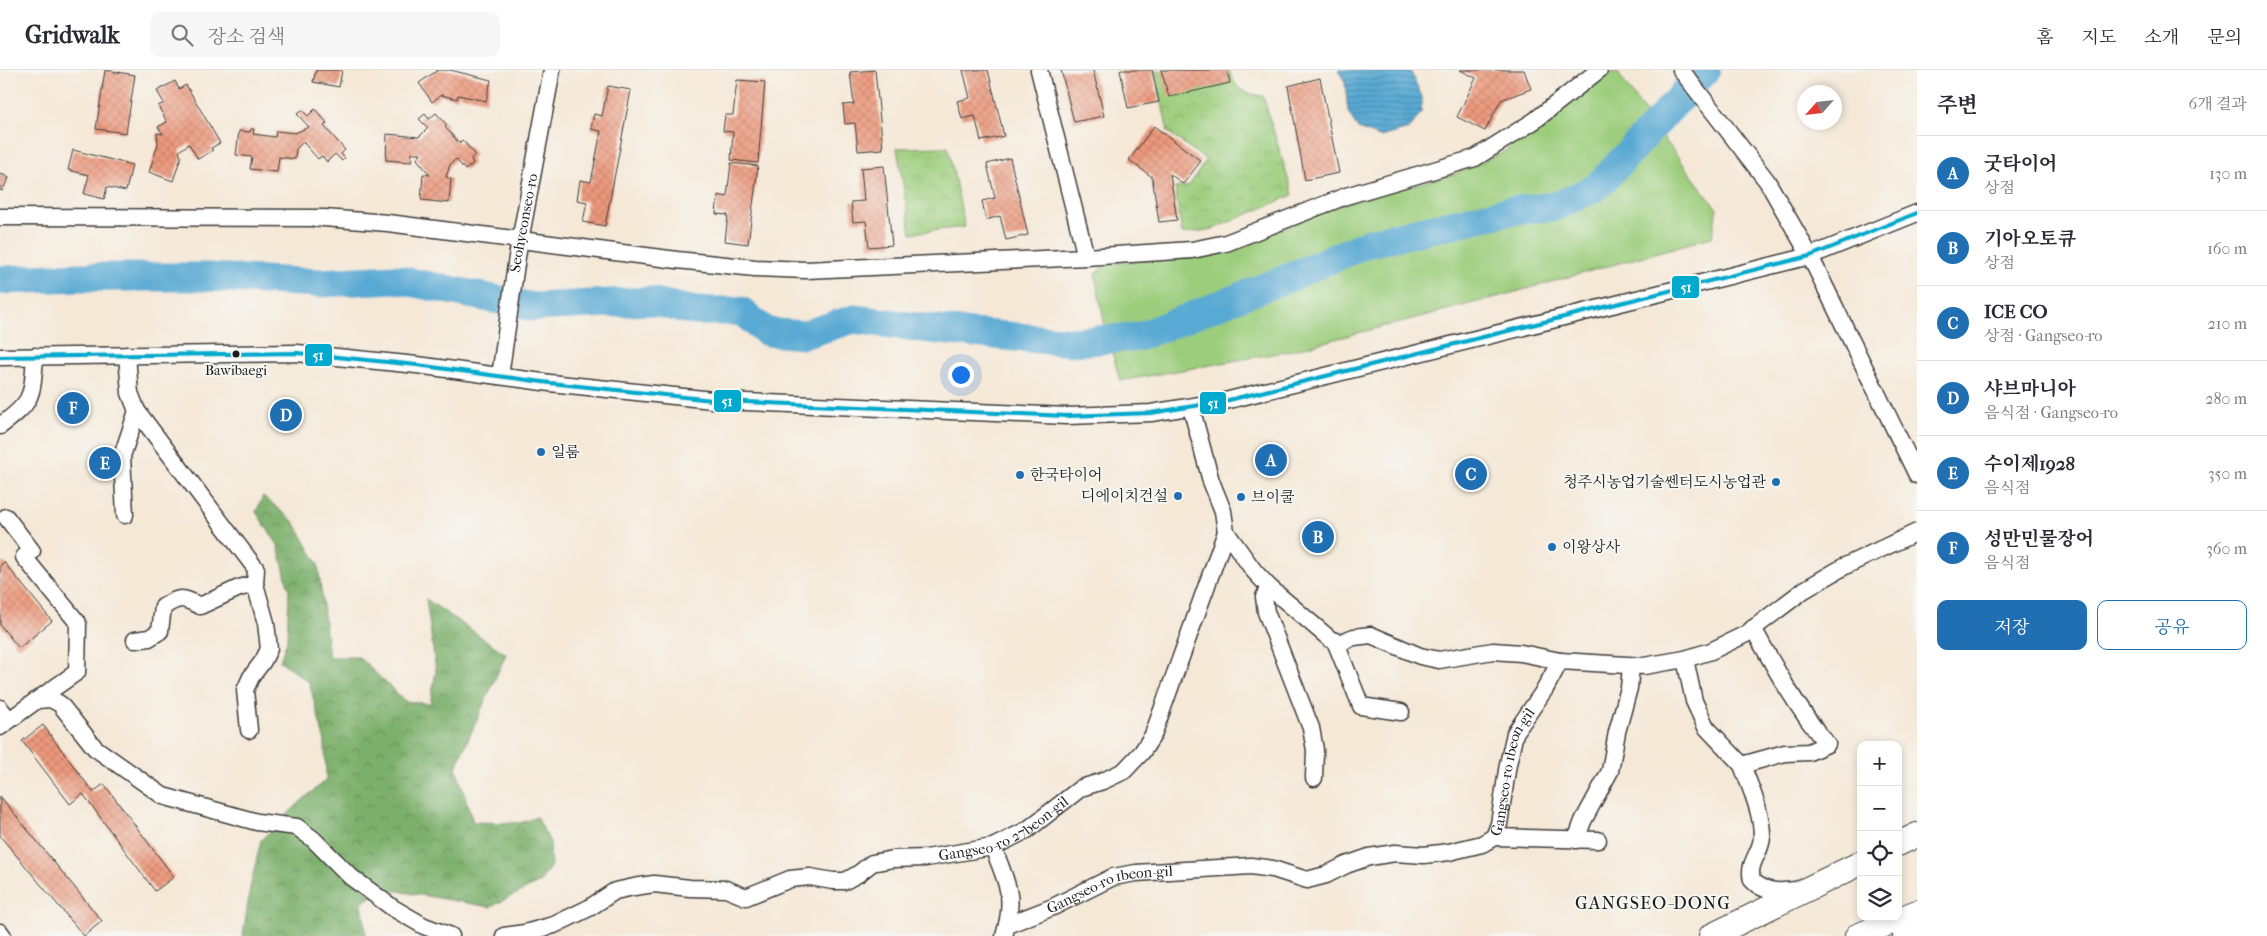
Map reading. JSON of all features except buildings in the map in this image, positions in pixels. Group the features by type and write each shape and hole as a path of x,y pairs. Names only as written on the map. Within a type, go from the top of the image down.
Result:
{"highway":[{"path":"1902,842 1917,834"},
{"path":"1711,936 1857,865"},
{"path":"1857,936 1917,912"},
{"path":"1905,936 1917,931"}],"street":[{"name":"Seohyeonseo-ro","path":"500,376 519,249 552,70"},
{"path":"1039,70 1086,257"},
{"path":"0,217 324,218 388,223 519,249 755,268 806,270 1086,257 1192,250 1226,243 1346,196 1475,158 1534,121 1599,70"},
{"path":"1681,70 1767,181 1810,256 1917,476"},
{"path":"0,357 297,353 417,365 722,401 1067,416 1151,412 1225,401 1810,256 1917,213"},
{"path":"127,354 130,393 137,411 256,569 255,584 266,623 269,649 245,690 249,730"},
{"path":"0,426 24,406 32,393 35,356"},
{"path":"1191,406 1211,481 1223,512 1226,532 1254,571 1269,588 1330,639 1339,643 1354,637 1371,635 1420,656 1439,660 1493,651 1521,653 1560,661 1611,663 1631,667 1686,659 1711,651 1753,628 1804,590 1845,566 1917,532"},
{"path":"125,515 122,456 137,411"},
{"path":"3,718 37,700 77,672 78,622 24,557 32,551 6,517"},
{"name":"Gangseo-ro 27beon-gil","path":"504,936 525,933 554,925 589,908 614,891 634,886 654,884 726,889 746,896 790,879 810,876 833,881 845,881 872,863 893,859 926,858 993,847 1027,830 1081,788 1124,771 1142,752 1153,735 1226,532"},
{"path":"135,640 149,638 160,631 163,607 177,598 185,598 200,606 240,588 255,584"},
{"path":"1269,588 1264,597 1266,612 1311,728 1315,750 1314,778"},
{"path":"1742,765 1785,753 1809,752 1827,744 1791,694 1753,628"},
{"path":"1335,641 1361,706 1401,712"},
{"path":"1686,659 1694,702 1706,728 1742,765 1759,815 1762,836 1761,843 1752,862 1750,872 1752,880 1765,889 1778,892 1804,889 1829,879"},
{"name":"Gangseo-ro 1beon-gil","path":"1006,930 1113,877 1136,873 1251,866 1273,869 1307,880 1326,875 1346,865 1369,858 1395,853 1424,855 1449,852 1482,844 1494,837 1499,824 1515,733 1545,689 1560,661"},
{"path":"1576,840 1583,820 1610,771 1617,732 1629,688 1631,667"},
{"path":"37,700 50,699 60,704 95,748 163,796 257,822 297,828 313,839 351,877 393,908 424,926 451,936"},
{"path":"1494,837 1598,840"},
{"path":"993,847 1008,887 1011,906 1006,930"},
{"path":"0,932 3,936"}],"green space":[{"path":"1155,70 1229,70 1237,86 1245,92 1263,96 1293,195 1213,229 1182,234 1175,188 1189,186 1206,160 1168,132"},
{"path":"1609,72 1618,73 1650,120 1615,158 1573,192 1537,197 1363,232 1239,287 1152,322 1105,326 1095,274 1106,264 1212,256 1346,203 1455,174 1502,153"},
{"path":"1659,132 1717,209 1712,237 1508,294 1289,351 1120,381 1110,344 1144,342 1368,256 1553,216 1606,193"},
{"path":"948,147 965,227 911,233 897,148"},
{"path":"263,496 294,522 318,564 329,657 359,657 405,701 430,704 436,671 426,599 506,654 456,767 473,822 520,823 537,817 550,842 551,866 540,882 490,907 386,889 362,902 366,936 243,936 250,888 261,840 326,780 325,742 309,682 280,661 287,640 289,590 278,545 256,512"}],"water":[{"path":"1338,70 1410,70 1422,97 1421,113 1409,129 1380,137 1358,129 1348,112 1345,82"}],"waterway":[{"path":"0,280 81,277 208,277 320,283 395,279 534,307 649,301 695,311 741,311 767,332 803,335 854,319 939,330 1072,342 1138,337 1288,278 1368,243 1509,211 1557,206 1597,187 1706,70"}],"transit line":[{"name":"51","path":"0,357 297,353 417,365 550,383 722,401 1067,416 1151,413 1225,401 1810,256 1917,213"}],"place":[{"name":"Bawibaegi","path":"236,354"},
{"name":"성만민물장어","path":"73,408"},
{"name":"샤브마니아","path":"286,415"},
{"name":"일룸","path":"541,452"},
{"name":"굿타이어","path":"1271,460"},
{"name":"수이제1928","path":"105,463"},
{"name":"ICE CO","path":"1471,474"},
{"name":"한국타이어","path":"1020,475"},
{"name":"청주시농업기술쎈터도시농업관","path":"1776,482"},
{"name":"디에이치건설","path":"1178,496"},
{"name":"브이쿨","path":"1241,497"},
{"name":"기아오토큐","path":"1318,537"},
{"name":"이왕상사","path":"1552,547"}],"district":[{"name":"GANGSEO-DONG","path":"1653,903"}]}
